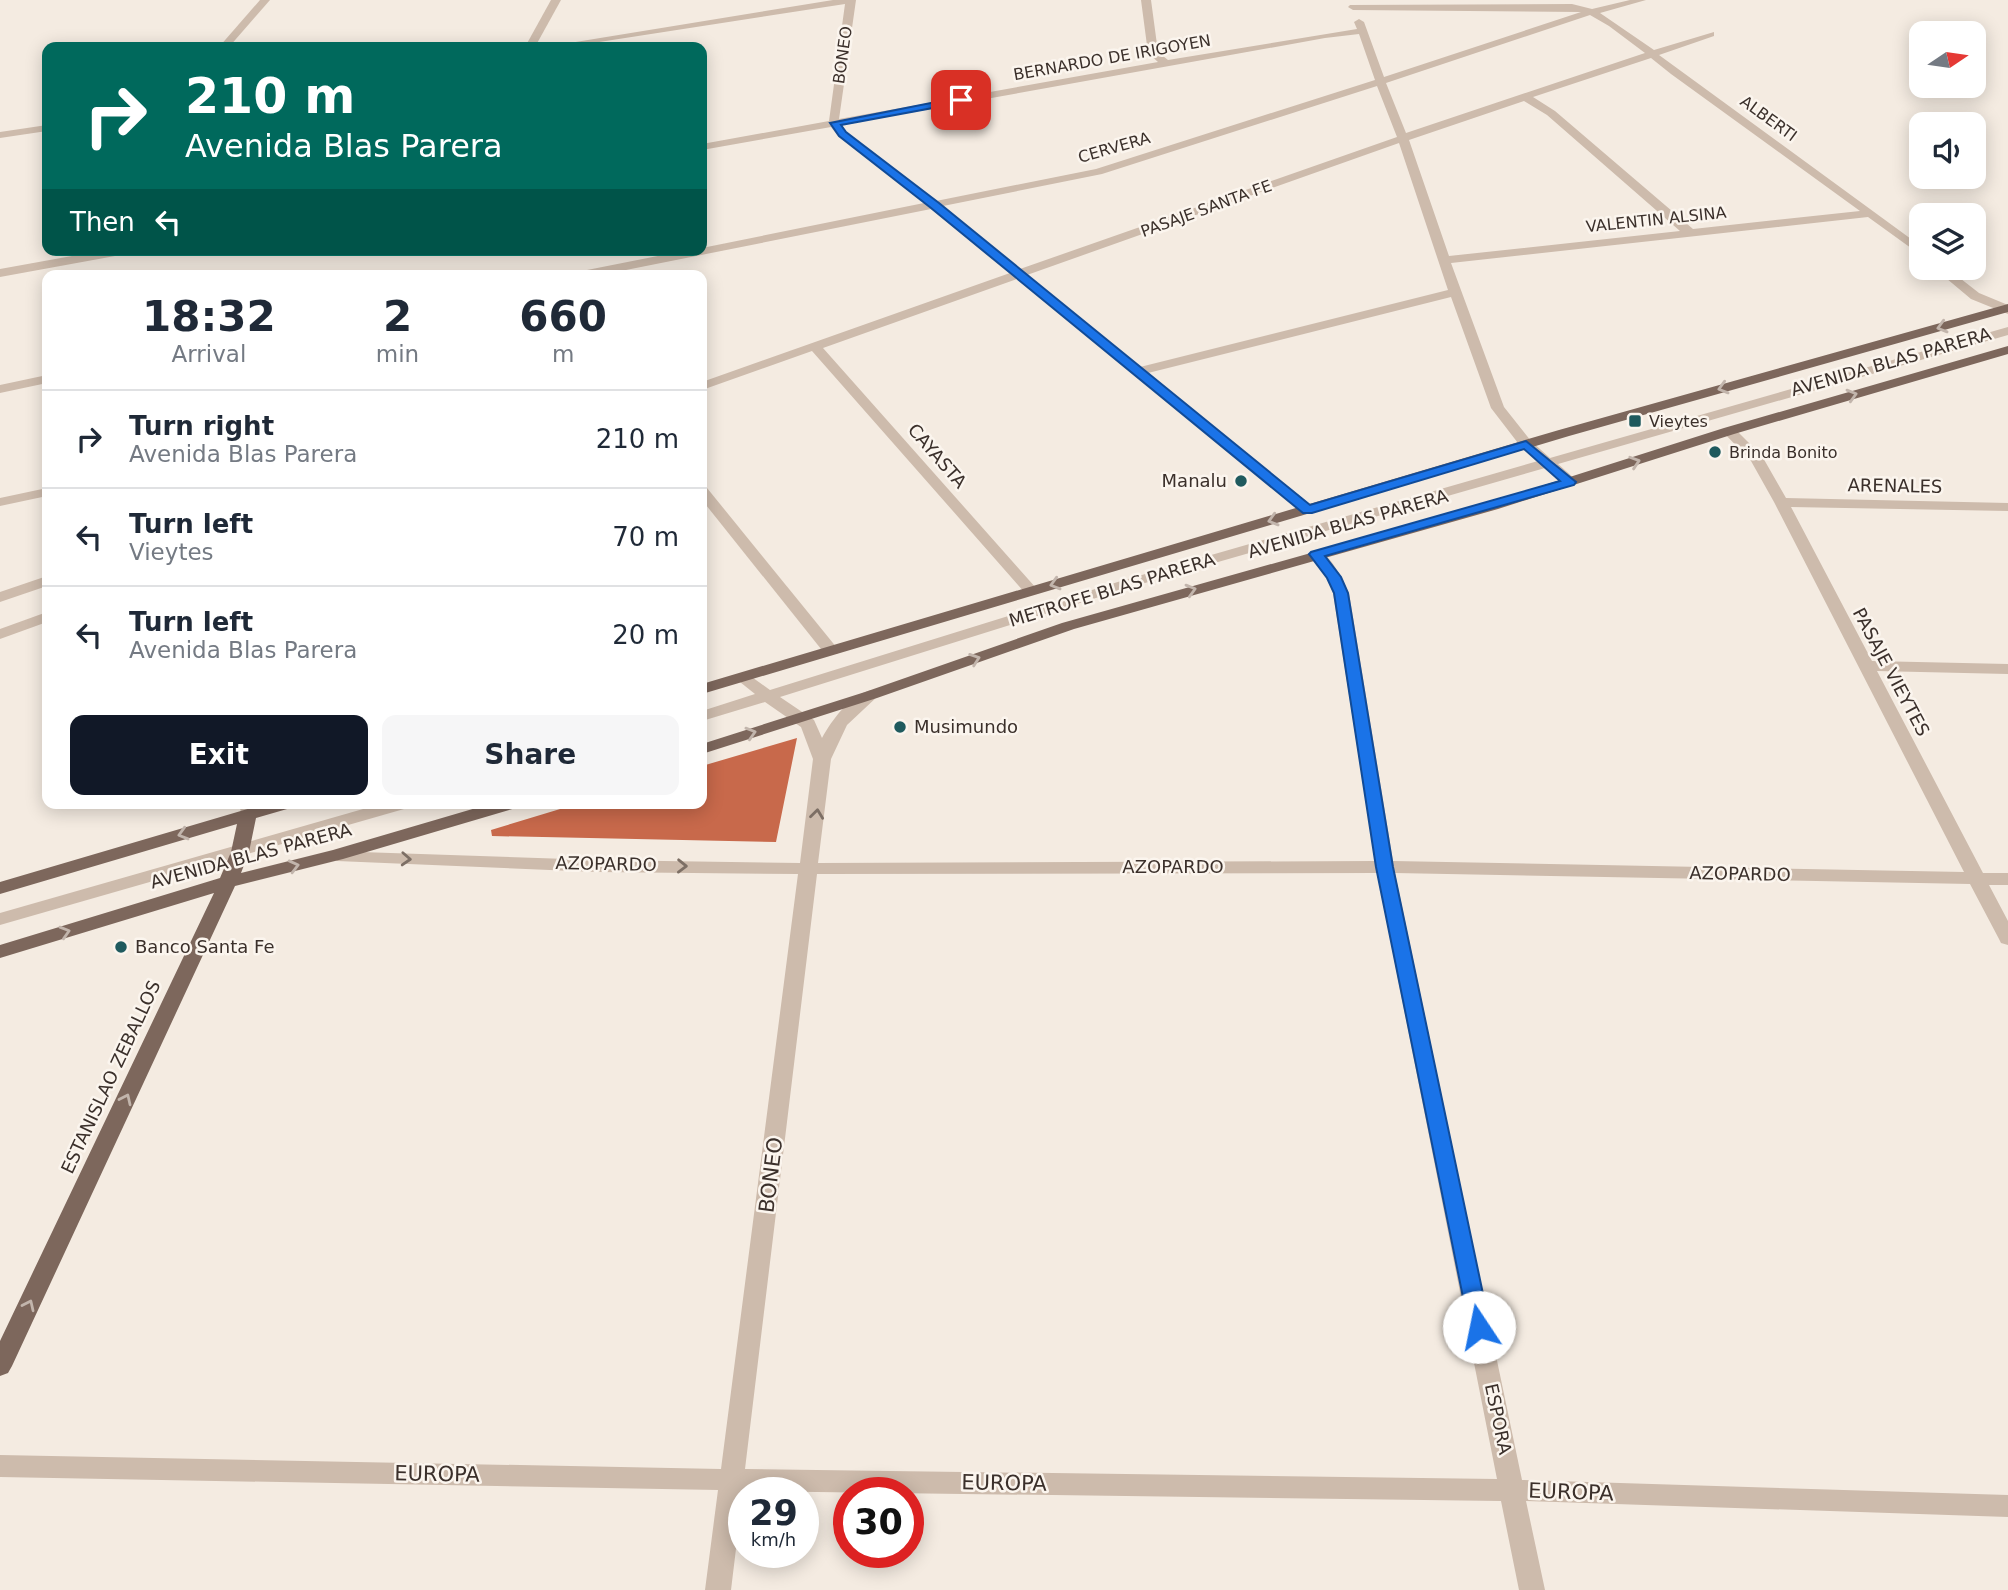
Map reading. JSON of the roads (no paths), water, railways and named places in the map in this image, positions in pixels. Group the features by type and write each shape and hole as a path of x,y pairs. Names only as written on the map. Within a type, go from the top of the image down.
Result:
{"main road":[{"name":"AVENIDA BLAS PARERA","path":"707,688 1526,444 2007,309"},
{"name":"AVENIDA BLAS PARERA","path":"707,747 871,695 1069,626 1570,482 1729,431 2008,349"},
{"name":"ESTANISLAO ZEBALLOS","path":"0,1366 228,882 240,852 248,809"},
{"path":"0,888 248,809"},
{"name":"AVENIDA BLAS PARERA","path":"0,952 228,882 337,855 493,809"}],"street":[{"path":"228,42 264,0"},
{"path":"533,42 556,0"},
{"path":"582,42 850,0"},
{"name":"BONEO","path":"834,123 833,114 850,0"},
{"path":"1146,0 1153,53 1165,63"},
{"name":"CERVERA","path":"707,251 1113,168 1381,82 1571,17 1641,0"},
{"path":"1570,482 1526,444 1498,408 1403,138 1352,3 1572,6 1595,11"},
{"name":"ALBERTI","path":"1595,11 1651,55 1909,243"},
{"name":"BERNARDO DE IRIGOYEN","path":"707,146 1165,63 1362,31"},
{"name":"PASAJE SANTA FE","path":"707,384 1403,138 1711,34"},
{"path":"1525,97 1551,113 1690,233"},
{"path":"834,123 842,134 935,206 1308,510"},
{"path":"0,135 42,129"},
{"name":"VALENTIN ALSINA","path":"1445,260 1871,213"},
{"path":"0,273 53,269 103,256"},
{"name":"CERVERA","path":"608,270 679,256"},
{"path":"1955,280 1975,296 2007,309"},
{"path":"1139,371 1455,292"},
{"name":"METROFE BLAS PARERA","path":"707,715 1139,580 2008,331"},
{"name":"CAYASTA","path":"815,347 1031,591"},
{"path":"0,389 42,380"},
{"name":"PASAJE VIEYTES","path":"1729,431 1757,459 1781,502 2008,939"},
{"path":"0,502 42,493"},
{"path":"707,497 831,650"},
{"name":"ARENALES","path":"1781,502 2008,507"},
{"name":"ESPORA","path":"1316,554 1334,577 1341,593 1385,867 1532,1590"},
{"path":"0,597 42,583"},
{"path":"0,634 42,619"},
{"path":"1867,666 2008,669"},
{"name":"BONEO","path":"743,678 808,724 822,759"},
{"name":"BONEO","path":"733,1477 822,759 833,729 844,715 871,695"},
{"path":"0,919 385,809"},
{"name":"AZOPARDO","path":"337,855 440,861 810,868 1385,867 2008,879"},
{"name":"EUROPA","path":"0,1466 728,1480"},
{"name":"EUROPA","path":"819,1481 1513,1490 2008,1506"},
{"name":"BONEO","path":"718,1590 728,1517"}],"place":[{"name":"Vieytes","path":"1635,421"},
{"name":"Brinda Bonito","path":"1715,452"},
{"name":"Manalu","path":"1241,481"},
{"name":"Musimundo","path":"900,727"},
{"name":"Banco Santa Fe","path":"121,947"}]}
